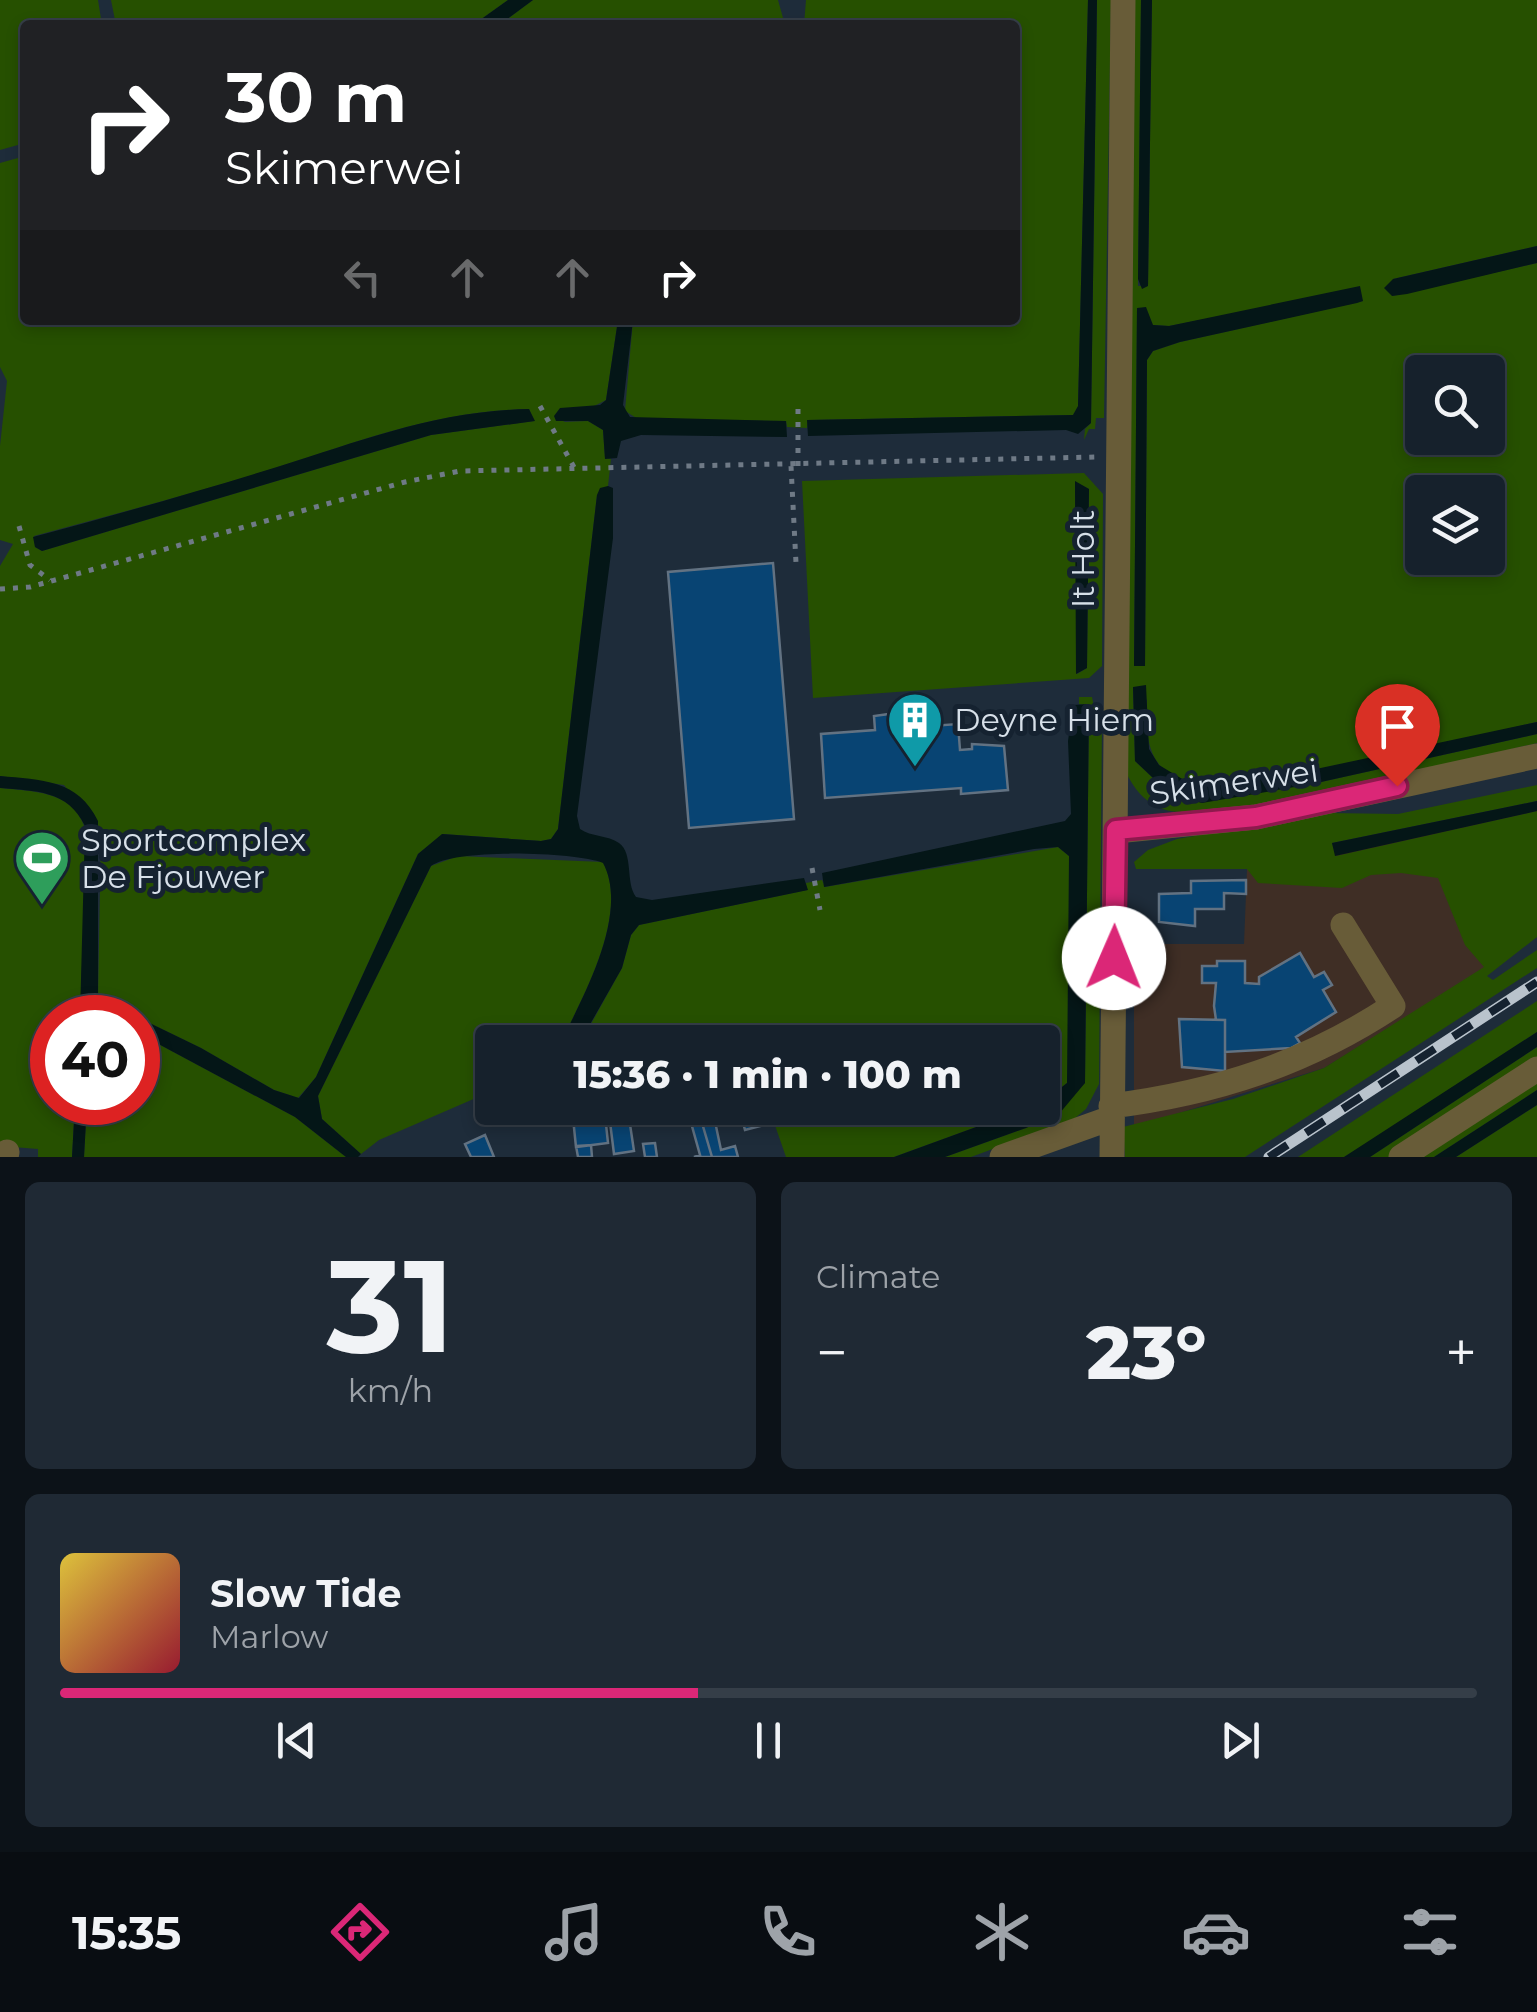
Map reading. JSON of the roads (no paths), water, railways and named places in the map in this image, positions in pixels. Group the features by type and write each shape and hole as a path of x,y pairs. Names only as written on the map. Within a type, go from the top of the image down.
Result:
{"street":[{"name":"It Holt","path":"1112,1157 1123,0"},
{"name":"Skimerwei","path":"1116,830 1256,817 1537,756"},
{"path":"1002,1157 1111,1112 1274,1071 1353,1032 1393,1006 1343,925"},
{"path":"1401,1157 1537,1069"}],"railway":[{"path":"1269,1157 1537,982"}],"place":[{"name":"Deyne Hiem","path":"915,769"},
{"name":"Sportcomplex De Fjouwer","path":"42,907"}]}
